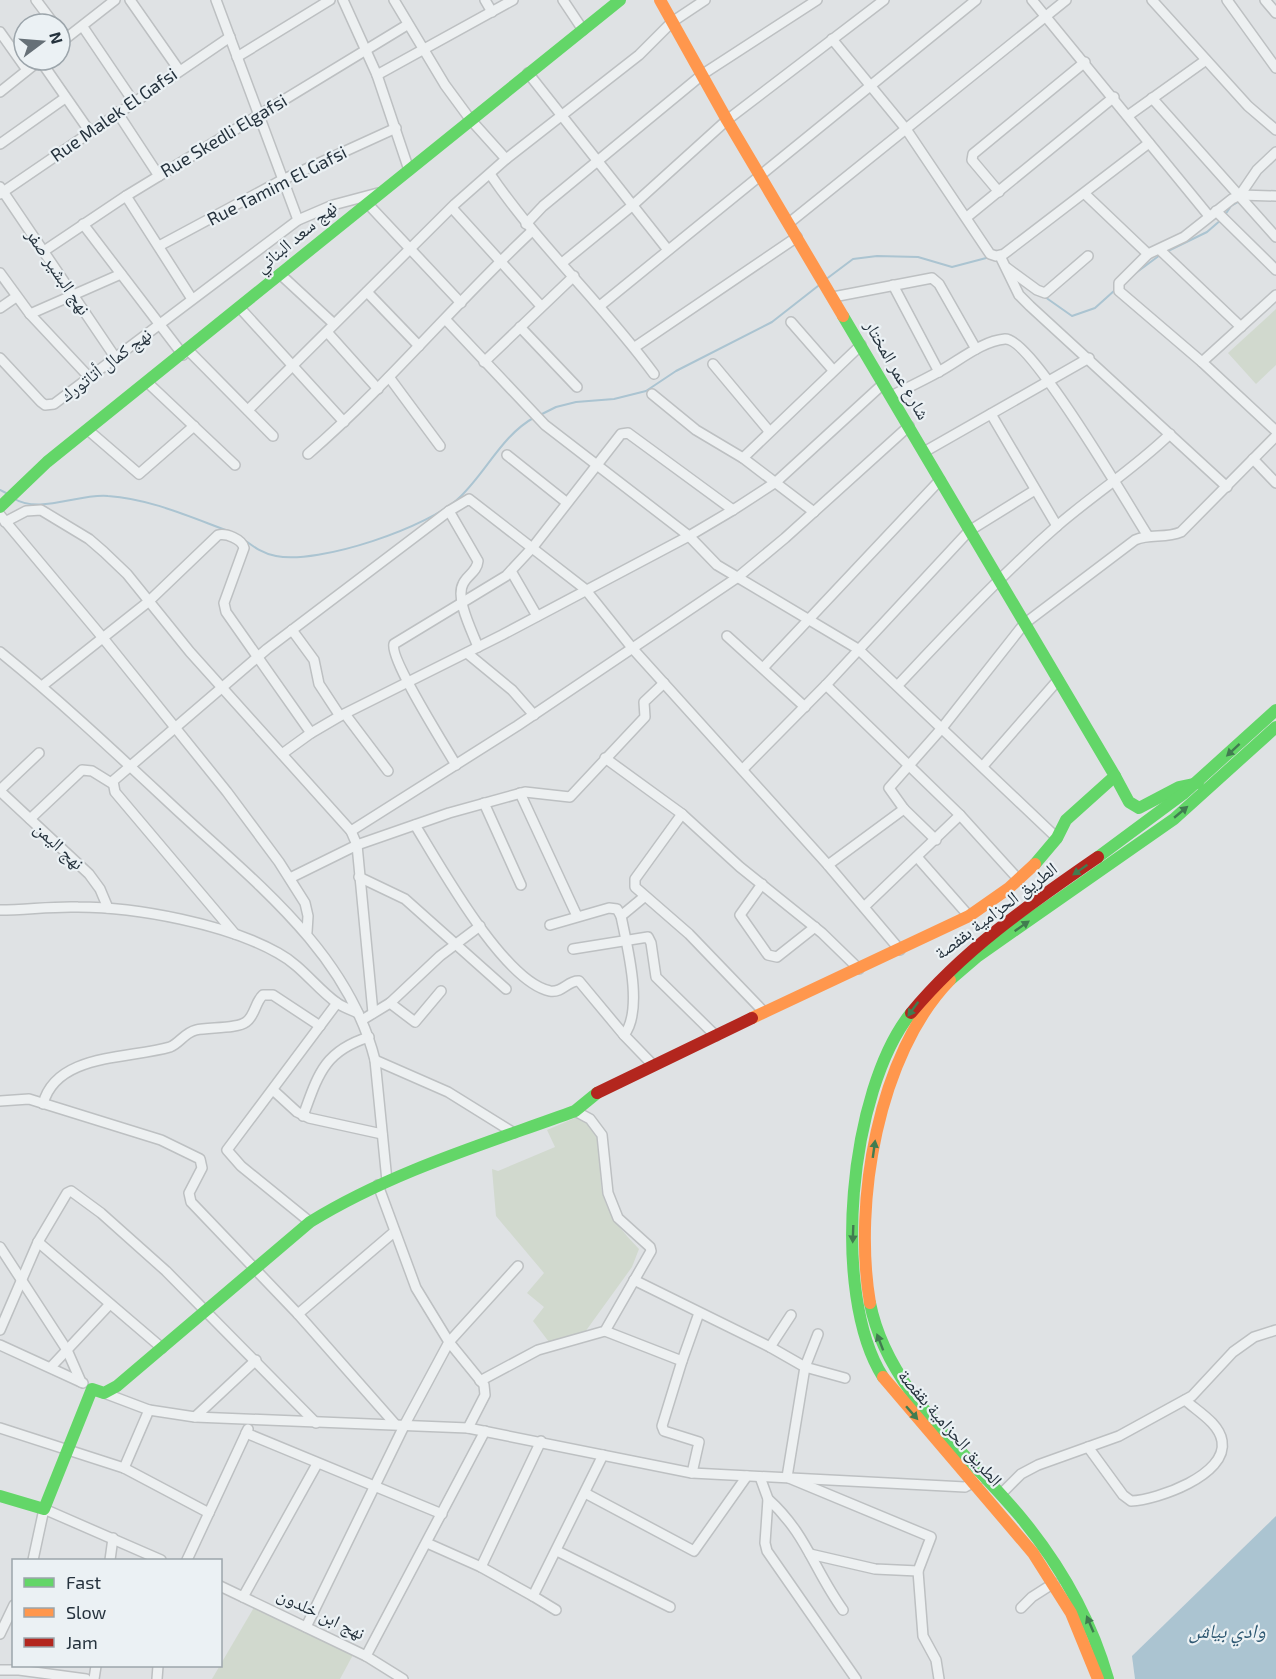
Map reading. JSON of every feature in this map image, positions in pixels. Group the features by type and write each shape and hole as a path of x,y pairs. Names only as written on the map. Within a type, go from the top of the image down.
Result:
{"street":[{"path":"130,0 179,70"},
{"path":"216,0 298,220"},
{"path":"237,57 330,0"},
{"path":"344,0 377,75 409,170"},
{"path":"395,0 423,51 470,119 506,159"},
{"path":"485,0 492,12"},
{"path":"377,75 513,0"},
{"path":"563,0 583,30"},
{"name":"نهج سعد البناني","path":"2,512 14,491 470,119 620,0"},
{"name":"شارع عمر المختار","path":"660,0 727,120 1129,802 1139,808 1179,787 1198,783"},
{"path":"248,410 452,208 506,159 639,55 672,22 705,0"},
{"path":"308,454 378,389 446,320 529,227 543,206 703,74 817,0"},
{"path":"562,263 633,206 727,120 884,0"},
{"path":"601,306 760,173 976,0"},
{"path":"1032,0 1129,115 1149,143 1213,214 1276,270"},
{"path":"789,223 1066,0"},
{"path":"1227,0 1273,56 1276,68"},
{"path":"1265,0 1276,14"},
{"path":"72,33 83,27 112,1"},
{"path":"1154,1 1248,106 1276,130"},
{"name":"Rue Skedli Elgafsi","path":"44,251 126,196 407,25"},
{"path":"83,27 133,101"},
{"path":"0,32 12,50"},
{"name":"Rue Malek El Gafsi","path":"1,191 230,37"},
{"path":"832,39 906,129 990,254 1000,256 1085,194 1149,143"},
{"path":"0,53 9,46"},
{"path":"1129,115 1206,60"},
{"path":"999,192 972,160 973,154 1085,62"},
{"path":"0,92 25,72"},
{"path":"48,72 90,132"},
{"path":"528,73 668,250"},
{"path":"967,218 1114,97"},
{"path":"0,144 65,98"},
{"path":"1152,98 1276,237"},
{"path":"117,112 159,176"},
{"name":"Rue Tamim El Gafsi","path":"159,246 282,180 396,128"},
{"path":"936,840 904,809 889,788 942,728 1024,624 1129,544 1148,536 1164,538 1181,532 1227,487 1276,433 1202,362 1119,291 1119,283 1148,254 1184,237 1239,195 1257,170 1276,152"},
{"path":"490,174 529,227 601,306 654,374"},
{"name":"نهج البشير صفر","path":"1,191 115,357"},
{"name":"نهج كمال أتاتورك","path":"0,358 45,405 54,404 298,220 333,205 380,193"},
{"path":"1085,194 1148,254"},
{"path":"1239,195 1276,196"},
{"path":"126,196 192,299"},
{"path":"367,203 461,303"},
{"path":"452,208 499,262 513,272 541,306"},
{"path":"84,224 160,324 273,436"},
{"path":"635,347 797,237"},
{"path":"1160,250 1241,327"},
{"path":"1000,256 1019,295 1227,487"},
{"path":"1007,268 1037,290 1045,293 1088,256"},
{"path":"0,273 30,314 89,377"},
{"path":"30,314 121,274"},
{"path":"280,274 334,324"},
{"path":"483,362 574,276"},
{"path":"833,297 928,277 935,280 976,349"},
{"path":"893,285 939,372"},
{"path":"367,292 419,346"},
{"path":"1202,362 1276,295"},
{"path":"0,308 16,297"},
{"path":"240,308 344,422"},
{"path":"446,320 483,362 545,425 689,536 717,565 858,649 1057,838"},
{"path":"791,322 833,370"},
{"path":"520,327 577,387"},
{"path":"327,332 378,389"},
{"path":"891,396 939,372 976,349 1002,339 1011,339 1030,354 1050,381 1148,536"},
{"path":"744,458 769,431 861,345"},
{"path":"924,452 1089,358"},
{"path":"713,364 769,431"},
{"path":"389,377 440,446"},
{"path":"147,382 235,465"},
{"path":"282,754 311,733 342,715 467,653 689,536 733,510 776,482 884,384"},
{"path":"652,394 696,430 744,458 814,512"},
{"path":"991,414 1057,526"},
{"path":"88,430 139,474 194,426"},
{"path":"351,831 534,715 738,577 909,426"},
{"path":"456,765 392,651 394,644 462,601 491,586 511,571 533,547 595,464 621,434 628,432 733,510"},
{"path":"898,685 998,580 1057,526 1114,482 1170,434"},
{"path":"507,456 566,502"},
{"path":"1253,459 1276,483"},
{"path":"762,668 940,480"},
{"path":"743,769 826,685 969,531 1035,490"},
{"path":"236,934 115,792 113,784 116,778 292,630 448,511 462,501 472,500 585,589 633,649 743,769 900,950"},
{"path":"2,512 34,509 49,513 104,552 127,574 148,602 222,687 351,831 357,845 373,1013"},
{"path":"448,511 478,561 478,567 461,586 462,601 478,647"},
{"path":"2,512 227,792 290,878 308,909 307,932"},
{"path":"42,686 148,602 218,535 227,535 241,542 244,548 224,607 257,658 311,733"},
{"path":"511,571 537,615"},
{"path":"292,630 314,660 319,684 388,771"},
{"path":"727,636 805,707"},
{"path":"0,652 42,686 130,766 307,932 360,1016 375,1060 382,1134 382,1183 394,1232 417,1288 449,1342 484,1385 485,1395 468,1428"},
{"path":"467,653 512,690 534,715"},
{"path":"983,766 1059,680"},
{"path":"290,878 357,845 484,803 531,792 570,797 645,717 644,702 664,683"},
{"path":"826,685 960,815 1019,880"},
{"name":"الطريق الحزامية بقفصة","path":"1108,1679 1092,1629 1080,1604 1055,1564 1001,1494 979,1479 881,1375 868,1349 861,1323 854,1270 855,1190 861,1135 873,1083 884,1057 910,1011 945,971 1198,783 1276,710"},
{"name":"الطريق الحزامية بقفصة","path":"1098,1679 1076,1617 979,1479 898,1373 878,1336 871,1310 866,1248 868,1191 878,1121 895,1067 915,1027 931,1002 964,968 1159,830 1221,779 1276,727"},
{"path":"0,791 39,753"},
{"path":"605,758 682,814 815,927 859,969"},
{"path":"30,819 82,770 92,771 113,784"},
{"path":"33,1559 44,1509 66,1449 98,1391 117,1386 310,1222 339,1203 382,1183 575,1111 594,1095 653,1065 969,916 1019,880 1057,838 1072,814 1115,776"},
{"name":"نهج اليمن","path":"0,791 89,874 100,889 108,908"},
{"path":"520,793 577,916"},
{"path":"484,803 521,885"},
{"path":"828,865 904,809"},
{"path":"682,814 634,879 635,887 689,934 764,1012"},
{"path":"864,906 960,815"},
{"path":"415,825 480,926 521,976 550,991 559,990 574,981 579,981 624,1035 653,1065"},
{"path":"917,857 969,916"},
{"path":"359,877 405,899 506,989"},
{"path":"762,884 740,915 770,957 777,957 815,927"},
{"path":"621,916 644,897"},
{"path":"0,910 76,906 108,908 190,922 236,934 279,953 300,967 337,1004 360,1016 373,1013 390,1002 480,926"},
{"path":"550,925 613,907 621,916 626,938 633,1011 624,1035"},
{"path":"573,949 626,938 650,939 656,977 716,1036"},
{"path":"390,1002 415,1022 441,991"},
{"path":"43,1104 50,1085 66,1073 92,1062 172,1046 183,1035 196,1030 242,1024 249,1019 263,995 273,995 320,1026"},
{"path":"310,1222 227,1153 337,1004"},
{"path":"303,1116 317,1082 336,1052 348,1044 369,1037"},
{"path":"375,1060 433,1084 514,1133"},
{"path":"273,1090 303,1116 382,1134"},
{"path":"0,1101 19,1098 43,1104 160,1140 200,1159 202,1168 189,1197 255,1271 400,1424"},
{"path":"575,1111 590,1119 602,1135 608,1192 618,1218 651,1248 605,1331"},
{"path":"0,1330 38,1242 67,1193 71,1191 101,1213 166,1270 316,1423"},
{"path":"298,1314 394,1232"},
{"path":"38,1242 162,1348"},
{"path":"0,1247 67,1350 81,1382"},
{"path":"306,1627 376,1487 400,1424 449,1342 518,1266"},
{"path":"634,1280 806,1367 846,1378"},
{"path":"51,1367 110,1304"},
{"path":"692,1473 699,1442 664,1431 662,1426 699,1313"},
{"path":"770,1347 791,1315"},
{"path":"1001,1494 1021,1474 1038,1465 1119,1436 1192,1396 1233,1352 1254,1337 1276,1330"},
{"path":"480,1381 538,1350 605,1331 682,1361"},
{"path":"786,1477 806,1367 818,1334"},
{"path":"0,1345 98,1391 149,1410 195,1418 468,1428 692,1473 965,1487 979,1479"},
{"path":"195,1418 256,1360"},
{"path":"1088,1447 1123,1495 1131,1501 1163,1494 1192,1483 1221,1453 1222,1441 1216,1427 1185,1400"},
{"path":"124,1468 149,1410"},
{"path":"187,1559 252,1421"},
{"path":"0,1428 124,1468 209,1513"},
{"path":"366,1656 485,1431"},
{"path":"246,1433 442,1514"},
{"path":"481,1567 541,1442"},
{"path":"533,1596 603,1455"},
{"path":"243,1597 317,1464"},
{"path":"585,1493 694,1551 747,1476"},
{"path":"759,1476 768,1499 791,1521 823,1583 843,1610"},
{"path":"786,1477 930,1536 918,1571 922,1636 936,1660 939,1679"},
{"path":"0,1496 44,1509 159,1559"},
{"path":"768,1499 765,1543 767,1551 856,1679"},
{"path":"110,1559 113,1538"},
{"path":"427,1543 481,1567 556,1610"},
{"path":"557,1551 670,1607"},
{"path":"810,1554 875,1569 918,1571"},
{"path":"1022,1608 1032,1597 1054,1583"},
{"name":"نهج ابن خلدون","path":"222,1587 366,1656 404,1679"},
{"path":"0,1634 12,1609"},
{"path":"0,1670 19,1670 86,1679"}],"shaded area":[{"path":"1276,309 1276,365 1256,384 1228,353"},
{"path":"577,1117 588,1123 598,1140 601,1184 609,1210 639,1249 632,1267 585,1332 549,1342 533,1321 544,1307 527,1293 544,1273 496,1216 492,1169 498,1171 555,1147 547,1130"},
{"path":"259,1599 354,1653 340,1679 212,1679 219,1667 222,1667 222,1662"}],"water":[{"name":"وادي بياش","path":"1276,1516 1276,1679 1135,1679 1132,1656"}],"waterway":[{"path":"1225,215 1231,206 1240,201"},
{"path":"1168,251 1207,232 1222,219"},
{"path":"1133,275 1160,255"},
{"path":"825,280 853,259 877,256 918,257 952,267 990,257"},
{"path":"540,415 556,407 576,402 614,399 646,391 676,371 772,322 818,286"},
{"path":"1045,297 1072,316 1095,308 1115,290"},
{"path":"243,539 267,554 295,557 345,549 400,531 445,509 460,497 513,433 535,417"},
{"path":"0,490 6,493"},
{"path":"13,498 23,503 35,504 97,496 124,498 170,510 231,532"}],"traffic: fast":[{"path":"0,507 47,462 620,0"},
{"path":"843,316 1115,776 1066,820 1057,838 1035,864"},
{"path":"1098,857 1183,794 1276,710"},
{"path":"950,980 978,956 1174,819 1276,727"},
{"path":"1115,776 1129,802 1139,808 1179,787 1198,783"},
{"path":"883,1377 866,1340 856,1296 852,1245 854,1192 861,1140 873,1091 890,1047 911,1013"},
{"path":"0,1496 44,1509 92,1389 104,1393 117,1386 310,1222 407,1173 575,1111 597,1093"},
{"path":"870,1303 879,1335 893,1365 911,1393 1023,1520 1063,1576 1084,1615 1108,1679"}],"traffic: slow":[{"path":"660,0 727,120 843,316"},
{"path":"752,1018 969,916 1009,888 1035,864"},
{"path":"870,1303 865,1221 869,1176 877,1132 889,1088 905,1048 925,1011 950,980"},
{"path":"883,1377 1033,1553 1071,1613 1098,1679"}],"traffic: jam":[{"path":"911,1013 931,990 976,948 1023,910 1098,857"},
{"path":"597,1093 752,1018"}]}
